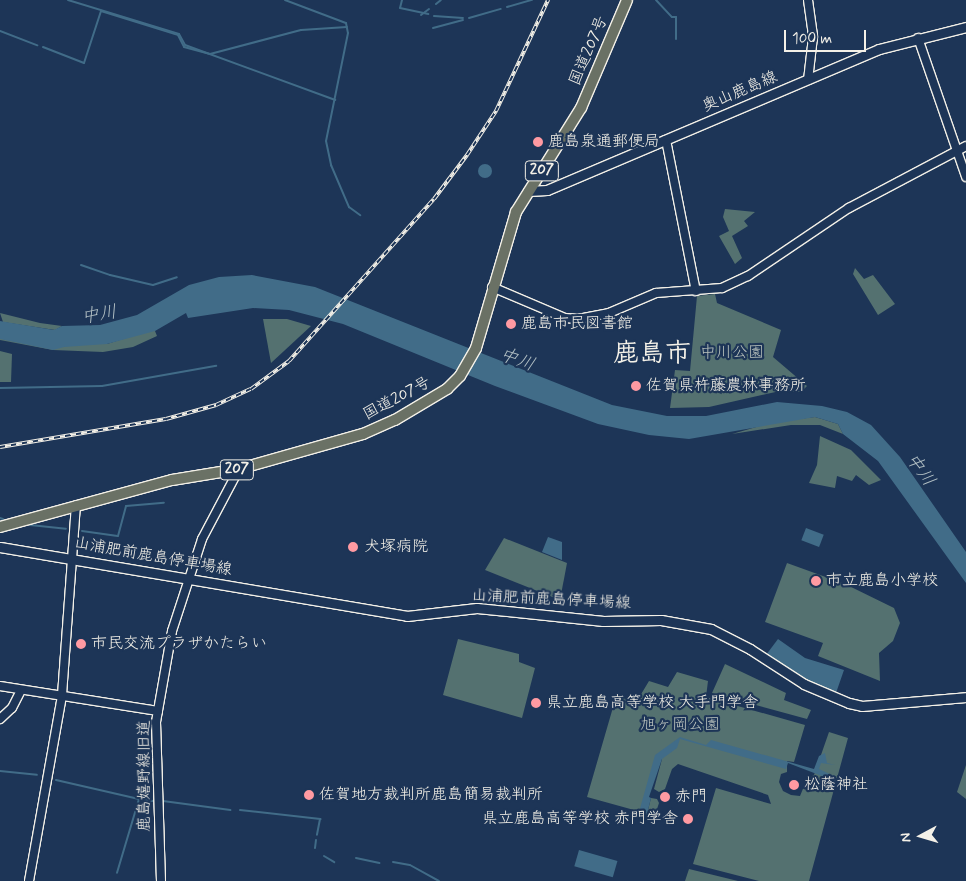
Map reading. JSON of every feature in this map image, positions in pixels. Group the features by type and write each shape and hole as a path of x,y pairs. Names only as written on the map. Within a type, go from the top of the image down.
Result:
{"highway":[{"name":"国道207号","path":"0,527 172,480 239,470 363,434 395,420 440,394 460,376 476,348 510,226 528,191 581,108 627,0"}],"main road":[{"name":"奥山鹿島線","path":"528,191 547,190 879,49 966,27"},
{"name":"山浦肥前鹿島停車場線","path":"0,547 72,557 188,579 412,616 477,608 604,621 662,620 711,629 804,684 849,703 862,706 966,697"}],"street":[{"path":"808,0 813,38 808,80"},
{"path":"918,38 966,177"},
{"path":"666,140 696,291"},
{"path":"492,287 565,318 578,319 609,313 656,293 696,291 732,285 842,212 966,146"},
{"path":"158,711 172,631 188,579 212,518 229,492 239,470"},
{"path":"28,881 62,696 76,506"},
{"name":"鹿島嬉野線旧道","path":"0,686 158,711 156,746 161,881"},
{"path":"0,719 12,708 21,690"}],"green space":[{"path":"725,209 755,212 744,221 748,226 732,236 742,258 735,264 719,236 729,231 723,217"},
{"path":"855,268 864,279 873,275 895,304 878,315 853,274"},
{"name":"中川公園","path":"715,294 717,303 781,330 773,357 807,386 801,392 780,391 709,407 670,408 675,370 690,371 697,296"},
{"path":"0,313 40,323 62,326 55,330 3,322"},
{"path":"263,319 287,319 311,326 271,363"},
{"path":"148,331 155,331 157,336 133,347 103,352 53,350 0,340 0,333 107,344"},
{"path":"0,351 12,354 11,382 0,382"},
{"path":"815,417 838,424 843,434 820,425 791,425 732,434 774,422"},
{"path":"820,436 851,450 881,480 869,485 856,475 852,481 837,476 835,488 809,483 817,465"},
{"path":"504,538 567,563 560,600 485,570"},
{"path":"787,563 845,584 894,608 900,623 893,641 879,653 880,681 818,656 823,643 765,622"},
{"path":"458,639 519,654 519,662 535,668 522,718 443,695"},
{"path":"725,664 786,693 784,700 811,710 807,719 712,693"},
{"name":"旭ヶ岡公園","path":"677,672 708,681 706,697 805,725 794,762 787,761 787,772 781,774 779,782 783,791 791,795 800,796 807,779 814,775 829,732 848,738 809,881 759,881 693,864 716,788 771,804 768,795 678,764 672,769 665,789 659,792 654,789 662,759 658,758 644,813 647,814 651,798 657,799 659,803 653,821 641,820 634,810 587,797 616,697 637,701 649,681 668,687"},
{"path":"966,765 966,799 957,792"},
{"path":"689,869 738,881 685,881"}],"water":[{"path":"485,164 490,166 492,171 490,176 485,178 480,176 478,171 480,166"},
{"path":"252,275 315,287 612,405 667,416 706,416 777,402 822,406 847,412 871,425 900,457 966,552 966,583 878,461 843,434 838,424 815,417 689,439 649,435 598,424 495,386 343,324 289,310 253,308 188,318 186,313 155,331 107,344 64,347 53,350 0,339 0,321 54,330 62,326 100,325 137,315 189,285 219,277"},
{"path":"806,528 824,535 819,547 801,540"},
{"path":"548,537 562,542 562,560 542,552"},
{"path":"778,639 805,658 844,670 836,693 810,683 766,655"},
{"path":"680,737 706,745 711,740 814,769 819,756 825,753 827,763 835,765 821,763 819,769 836,777 835,781 788,763 786,769 680,739 677,748 662,759 649,797 651,798 647,814 639,812 655,755"},
{"path":"579,850 617,861 613,877 574,866"}],"waterway":[{"path":"68,0 179,34 185,45 335,100"},
{"path":"285,0 346,23 348,33 326,141 331,165 349,207 360,215"},
{"path":"402,0 400,8 428,14"},
{"path":"436,4 441,0"},
{"path":"507,7 532,0"},
{"path":"656,0 672,17 676,17 676,39"},
{"path":"421,15 429,9"},
{"path":"469,18 501,9"},
{"path":"43,47 84,63 101,11 178,35 184,47 210,54 301,30 347,27"},
{"path":"434,16 463,18"},
{"path":"433,28 463,20"},
{"path":"0,31 37,45"},
{"path":"81,265 110,275 153,285 177,277"},
{"path":"0,388 102,386 216,366"},
{"path":"82,531 118,536 126,506 164,503"},
{"path":"30,525 66,529"},
{"path":"0,771 37,775"},
{"path":"56,780 139,799 117,873"},
{"path":"145,800 153,801"},
{"path":"163,801 230,810"},
{"path":"240,810 320,819 317,835"},
{"path":"315,848 316,840"},
{"path":"324,856 334,862"},
{"path":"356,858 379,863"},
{"path":"393,862 410,865 439,881"}],"railway":[{"path":"0,447 166,419 216,405 251,389 289,361 434,199 467,155 496,111 548,0"}],"place":[{"name":"鹿島泉通郵便局","path":"538,142"},
{"name":"鹿島市民図書館","path":"511,324"},
{"name":"佐賀県杵藤農林事務所","path":"636,386"},
{"name":"犬塚病院","path":"353,547"},
{"name":"市立鹿島小学校","path":"816,581"},
{"name":"市民交流プラザかたらい","path":"81,644"},
{"name":"県立鹿島高等学校 大手門学舎","path":"536,703"},
{"name":"松蔭神社","path":"794,785"},
{"name":"佐賀地方裁判所鹿島簡易裁判所","path":"309,795"},
{"name":"赤門","path":"665,797"},
{"name":"県立鹿島高等学校 赤門学舎","path":"688,819"}],"district":[{"name":"鹿島市","path":"652,355"}],"water label":[{"name":"中川","path":"99,315"},
{"name":"中川","path":"517,360"},
{"name":"中川","path":"920,470"}]}
